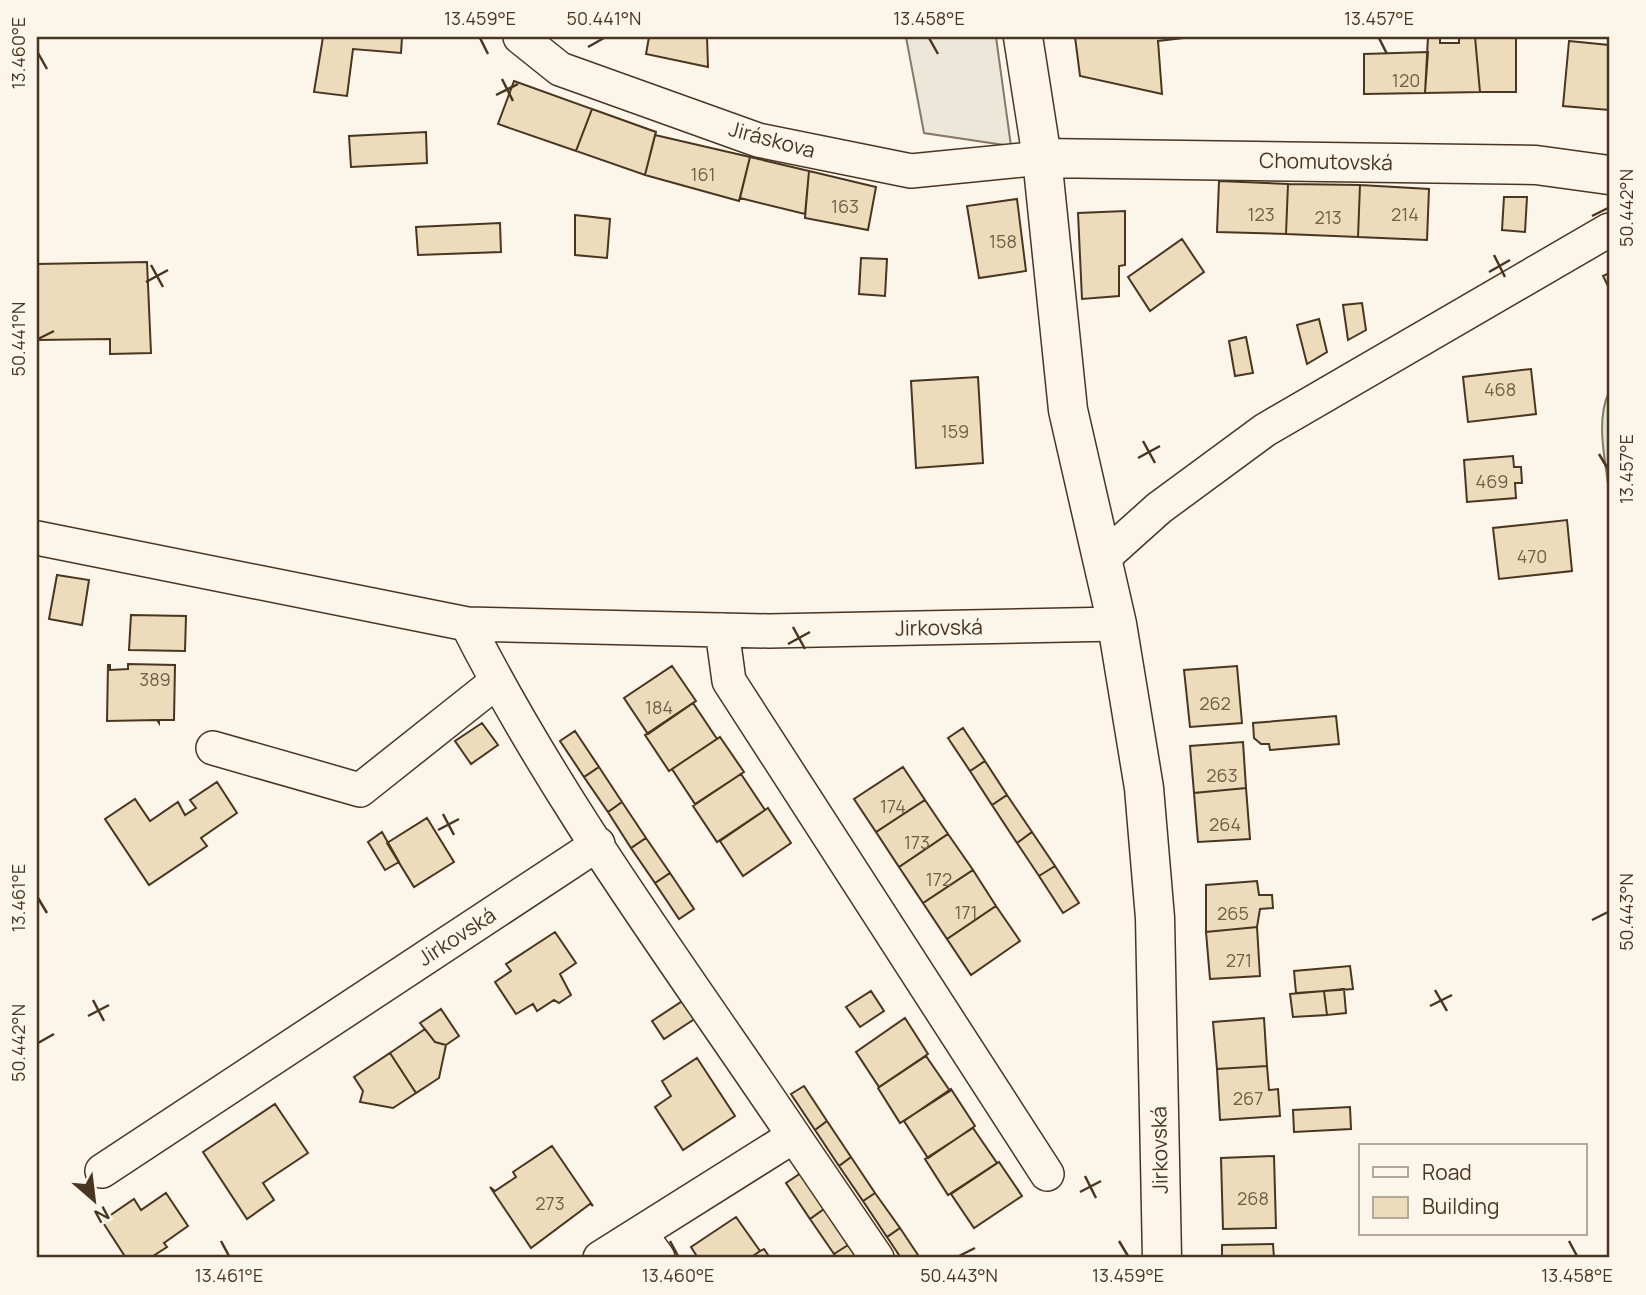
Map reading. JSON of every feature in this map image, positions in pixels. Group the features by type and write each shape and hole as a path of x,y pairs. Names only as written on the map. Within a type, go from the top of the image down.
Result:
{"street":[{"name":"Jiráskova","path":"520,37 560,69 758,140 911,171 1042,158"},
{"name":"Jirkovská","path":"1023,37 1042,158 1068,410 1117,624 1144,788 1154,918 1162,1258"},
{"name":"Chomutovská","path":"1042,158 1536,165 1609,175"},
{"path":"1101,560 1159,508 1265,430 1609,230"},
{"name":"Jirkovská","path":"37,538 467,624 722,630 1117,624"},
{"path":"467,624 496,682 598,844 877,1258"},
{"path":"722,630 729,681 1047,1174"},
{"path":"213,748 360,790 496,682"},
{"name":"Jirkovská","path":"102,1171 598,844"},
{"path":"600,1258 649,1245 794,1136"}],"green space":[{"path":"1609,392 1609,493 1602,429"}],"shaded area":[{"path":"906,37 996,37 1011,146 924,133"}],"building":[{"path":"323,37 402,37 401,53 353,49 347,96 314,92"},
{"path":"649,37 707,37 708,67 646,54"},
{"path":"1075,37 1192,37 1158,41 1162,94 1080,76"},
{"path":"1428,37 1440,37 1440,43 1459,43 1459,37 1475,37 1480,92 1425,93"},
{"path":"1475,37 1516,37 1516,92 1480,92"},
{"path":"1569,41 1609,45 1609,110 1563,106"},
{"path":"1428,52 1425,93 1364,94 1364,54"},
{"path":"514,81 592,109 576,151 498,124"},
{"path":"592,109 656,132 645,175 576,151"},
{"path":"426,132 427,163 351,167 349,136"},
{"path":"655,135 750,157 739,201 645,175"},
{"path":"750,157 809,171 805,214 740,198"},
{"path":"809,171 876,187 868,230 805,218"},
{"path":"1219,181 1288,184 1286,234 1217,232"},
{"path":"1288,184 1360,185 1358,237 1286,234"},
{"path":"1360,185 1429,189 1427,240 1358,237"},
{"path":"1504,197 1527,197 1525,232 1502,230"},
{"path":"1017,199 1026,271 979,278 967,206"},
{"path":"1125,211 1125,265 1119,266 1119,296 1082,299 1078,213"},
{"path":"575,215 610,219 607,258 575,255"},
{"path":"500,223 501,252 418,255 416,227"},
{"path":"1182,239 1204,272 1150,311 1128,277"},
{"path":"861,258 887,259 885,296 859,294"},
{"path":"147,262 151,353 110,354 110,339 37,340 37,264"},
{"path":"1609,273 1609,288 1603,276"},
{"path":"1362,303 1366,330 1348,340 1343,305"},
{"path":"1319,319 1327,352 1307,364 1297,325"},
{"path":"1246,337 1253,373 1235,376 1229,341"},
{"path":"1531,369 1536,414 1468,422 1463,377"},
{"path":"978,377 983,463 916,468 911,381"},
{"path":"1513,456 1514,467 1521,467 1522,483 1515,483 1516,498 1467,502 1464,460"},
{"path":"1567,520 1572,571 1499,579 1493,528"},
{"path":"57,575 89,580 82,625 49,619"},
{"path":"131,615 186,616 185,651 129,650"},
{"path":"128,664 175,665 174,720 159,720 159,723 157,720 107,721 108,665 110,670 128,669"},
{"path":"672,666 696,701 648,734 624,698"},
{"path":"1237,666 1242,723 1190,727 1184,670"},
{"path":"693,703 717,739 669,771 645,735"},
{"path":"1336,716 1339,744 1270,750 1269,744 1261,744 1254,738 1253,723"},
{"path":"482,723 498,745 471,764 455,741"},
{"path":"963,728 985,761 970,771 948,738"},
{"path":"575,731 599,767 584,777 560,741"},
{"path":"720,737 744,772 695,804 672,769"},
{"path":"1243,742 1246,788 1194,793 1190,746"},
{"path":"985,761 1007,795 992,805 970,771"},
{"path":"599,767 622,802 608,812 584,777"},
{"path":"903,767 925,800 876,832 854,799"},
{"path":"741,774 765,810 717,842 693,806"},
{"path":"217,782 237,813 201,838 207,846 149,885 105,819 135,799 150,821 178,802 185,815 196,808 190,800"},
{"path":"1246,788 1250,839 1198,842 1194,793"},
{"path":"1007,795 1032,832 1017,843 992,805"},
{"path":"925,800 948,834 899,867 876,832"},
{"path":"622,802 646,838 631,848 608,812"},
{"path":"768,808 791,843 743,876 720,841"},
{"path":"427,818 454,862 414,887 387,843"},
{"path":"382,832 399,862 385,870 368,842"},
{"path":"1032,832 1055,866 1039,876 1017,843"},
{"path":"948,834 973,870 923,903 899,867"},
{"path":"646,838 670,873 655,883 631,848"},
{"path":"1055,866 1079,903 1063,913 1039,876"},
{"path":"973,870 996,906 947,939 923,903"},
{"path":"670,873 694,909 679,919 655,883"},
{"path":"1257,881 1259,895 1272,895 1273,908 1260,909 1257,927 1206,932 1206,885"},
{"path":"996,906 1020,941 971,975 947,939"},
{"path":"1257,927 1260,976 1210,979 1206,932"},
{"path":"555,932 576,963 560,974 571,995 559,1003 554,1000 537,1011 533,1004 516,1014 495,982 511,971 506,964"},
{"path":"1350,966 1353,989 1296,993 1294,971"},
{"path":"1344,989 1346,1013 1327,1015 1324,991"},
{"path":"871,991 884,1011 860,1027 846,1007"},
{"path":"1324,991 1327,1015 1293,1017 1290,994"},
{"path":"684,1000 696,1018 664,1039 652,1021"},
{"path":"441,1009 459,1036 446,1045 435,1042 420,1023"},
{"path":"905,1018 928,1054 879,1087 856,1052"},
{"path":"1264,1018 1267,1066 1217,1069 1213,1022"},
{"path":"425,1029 435,1042 446,1045 439,1078 416,1093 390,1053"},
{"path":"390,1053 416,1093 393,1108 360,1102 363,1091 354,1077"},
{"path":"926,1056 950,1091 900,1123 878,1088"},
{"path":"697,1058 735,1116 683,1150 655,1107 671,1096 662,1081"},
{"path":"1267,1066 1269,1090 1278,1089 1280,1116 1220,1120 1217,1069"},
{"path":"804,1086 827,1121 815,1130 791,1094"},
{"path":"951,1089 975,1126 928,1158 904,1121"},
{"path":"275,1104 308,1153 263,1183 274,1200 247,1219 203,1152"},
{"path":"1350,1107 1351,1129 1294,1132 1293,1110"},
{"path":"827,1121 851,1157 839,1166 815,1130"},
{"path":"973,1128 997,1163 948,1195 925,1159"},
{"path":"552,1146 593,1206 590,1204 531,1248 490,1187 495,1191 516,1177 513,1172"},
{"path":"1274,1156 1276,1228 1223,1229 1221,1158"},
{"path":"851,1157 875,1193 863,1201 839,1166"},
{"path":"999,1162 1022,1196 974,1228 951,1194"},
{"path":"801,1173 824,1209 810,1219 786,1183"},
{"path":"166,1193 188,1226 164,1243 167,1247 150,1258 126,1258 102,1221 134,1199 141,1210"},
{"path":"875,1193 900,1228 887,1237 863,1201"},
{"path":"824,1209 848,1245 834,1254 810,1219"},
{"path":"736,1217 760,1251 750,1258 698,1258 691,1247"},
{"path":"900,1228 920,1258 901,1258 887,1237"},
{"path":"1273,1244 1274,1258 1222,1258 1222,1245"},
{"path":"848,1245 857,1258 837,1258 834,1254"},
{"path":"764,1249 770,1258 750,1258 760,1251"}]}
